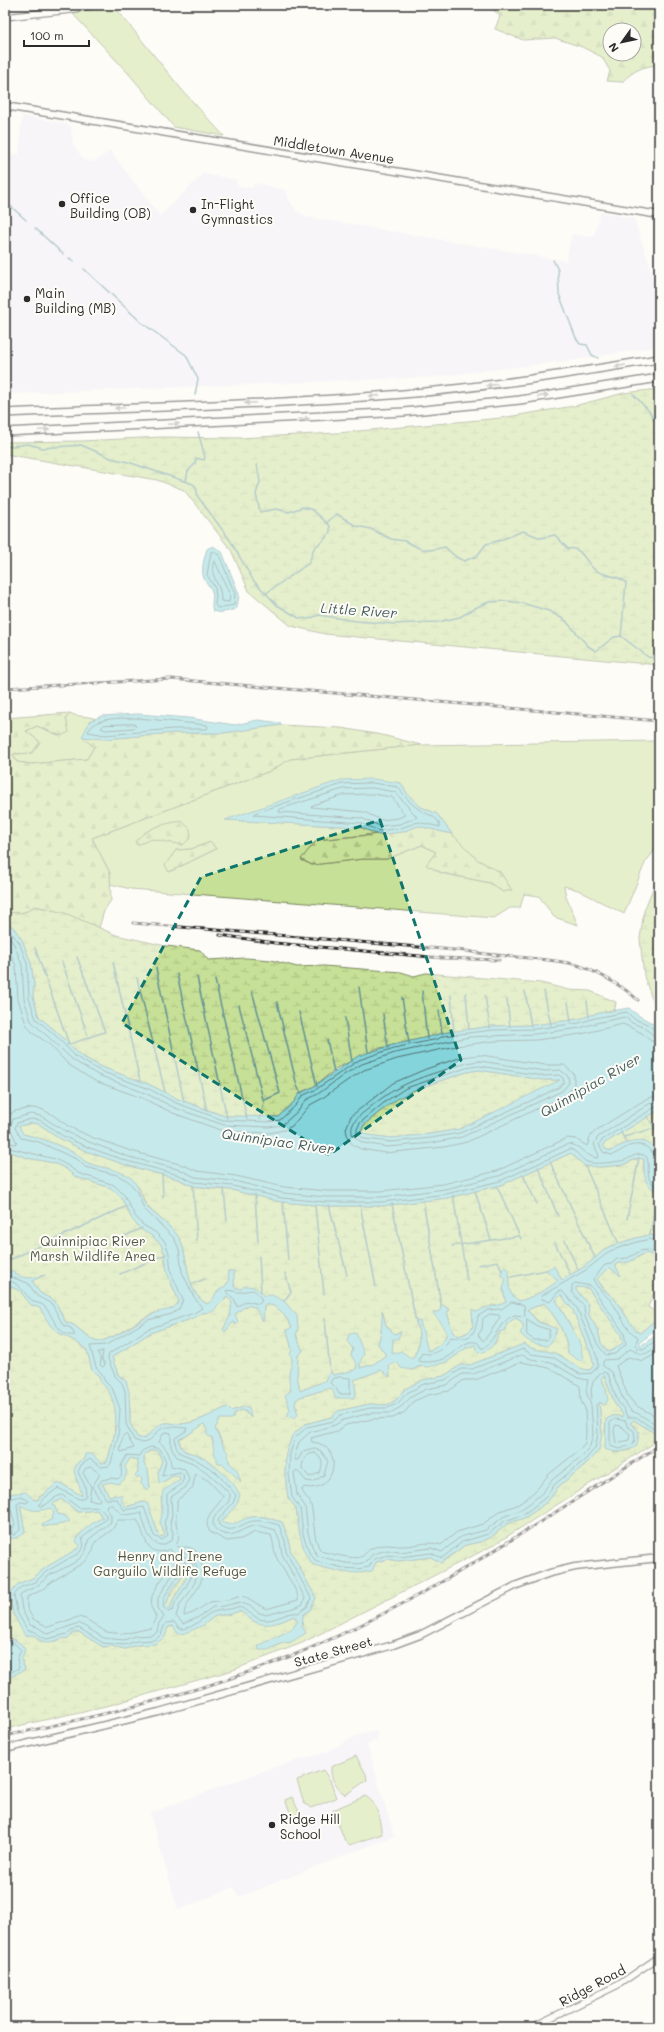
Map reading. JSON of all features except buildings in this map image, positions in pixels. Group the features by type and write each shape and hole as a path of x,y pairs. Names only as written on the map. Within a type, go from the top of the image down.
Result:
{"highway":[{"path":"5,413 317,400 413,393 515,382 659,359"},
{"path":"5,432 404,412 520,400 659,378"}],"main road":[{"path":"5,16 70,10 93,5"},
{"name":"Middletown Avenue","path":"5,106 659,215"},
{"name":"State Street","path":"5,1749 159,1712 393,1645 420,1635 517,1585 550,1573 579,1567 659,1558"},
{"name":"Ridge Road","path":"532,2027 618,1985 659,1957"}],"highlighted area":[{"path":"380,820 461,1060 329,1155 122,1023 201,877"}],"shaded area":[{"path":"22,116 67,124 71,127 73,144 83,159 94,162 110,151 160,216 203,174 237,180 236,186 253,188 254,183 285,190 290,202 298,212 307,217 566,261 572,234 590,237 594,236 601,212 634,219 659,294 659,346 582,359 432,377 5,394 5,153 19,155"},
{"name":"Ridge Hill School","path":"376,1731 378,1740 367,1744 394,1836 239,1897 234,1887 178,1910 150,1813 269,1769 327,1752 356,1736"}],"green space":[{"path":"488,5 659,5 659,65 639,69 622,82 607,81 610,71 605,62 642,62 642,22 602,22 602,57 582,47 555,38 523,40 495,29 500,16"},
{"path":"114,6 182,90 224,136 174,127 129,74 72,13"},
{"path":"659,389 659,665 325,634 291,626 249,591 231,550 184,490 157,480 5,454 5,442 82,441 162,437 239,438 337,433 501,418 574,406 624,393"},
{"path":"70,713 96,719 90,721 94,747 87,759 31,764 17,762 12,754 32,753 40,742 26,731 37,726 61,736 66,718"},
{"path":"70,713 66,718 69,732 61,736 37,726 26,731 40,742 32,753 13,754 17,762 31,764 87,759 94,747 82,737 105,739 173,733 223,733 281,725 341,728 382,735 421,745 290,759 270,771 92,838 110,873 111,900 104,911 99,928 60,912 34,906 28,911 24,912 5,912 5,718"},
{"path":"659,741 659,844 645,863 624,914 578,890 564,886 566,897 578,925 554,917 539,896 524,894 520,908 510,908 494,918 131,889 110,884 110,873 92,838 270,771 290,759 421,745","holes":["401,783 408,795 421,807 437,814 452,834 478,860 500,872 503,892 490,883 441,873 427,865 436,852 422,845 387,859 363,859 312,865 301,860 317,840 376,834 360,827 227,820","211,842 216,849 169,872 176,850 191,849"]},
{"path":"182,821 190,829 191,837 183,845 152,839 137,845 135,842 145,833 156,827"},
{"path":"418,826 452,834 478,860 500,872 512,890 503,892 490,883 442,873 426,865 436,852 422,845 387,859 363,859 312,865 301,859 317,840 402,832"},
{"path":"211,842 216,849 169,872 165,865 176,850 191,849"},
{"path":"659,873 658,1004 652,999 644,976 640,939 644,911"},
{"path":"34,906 65,913 116,935 166,946 200,950 208,960 246,958 271,960 297,967 324,966 401,972 414,976 426,973 541,983 569,990 590,991 616,1002 615,1009 579,1019 534,1025 493,1026 442,1033 376,1049 337,1068 313,1087 301,1092 294,1102 278,1117 225,1116 178,1099 148,1084 101,1067 79,1054 57,1032 39,1017 33,997 34,985 31,963 22,940 14,928 5,921 5,912 24,912 28,911"},
{"path":"479,1070 544,1080 560,1080 539,1092 460,1129 431,1134 391,1138 368,1135 361,1132 364,1125 389,1104 408,1092 467,1072"},
{"path":"659,1110 659,1162 658,1154 644,1141 626,1143 612,1151 605,1149 603,1144"},
{"path":"32,1123 39,1124 61,1139 86,1151 126,1165 178,1179 190,1185 212,1189 232,1190 281,1202 326,1206 382,1206 447,1198 501,1185 571,1153 585,1166 600,1167 622,1165 639,1158 644,1159 643,1171 659,1191 659,1237 650,1235 608,1247 584,1267 562,1280 554,1267 546,1270 558,1280 551,1286 529,1298 519,1301 510,1292 509,1270 503,1289 506,1302 499,1306 492,1305 474,1322 471,1330 467,1333 459,1336 453,1333 447,1312 450,1310 433,1313 439,1318 447,1334 440,1346 427,1351 420,1322 416,1322 419,1331 419,1341 417,1351 412,1359 392,1354 393,1339 400,1331 395,1334 386,1326 383,1313 381,1333 378,1344 386,1355 374,1364 360,1368 360,1362 351,1344 353,1349 351,1355 358,1365 356,1370 333,1375 331,1371 327,1380 300,1391 297,1376 298,1355 303,1351 298,1340 297,1318 294,1313 269,1298 234,1287 233,1271 228,1271 229,1281 213,1301 207,1304 199,1298 190,1282 182,1244 178,1236 148,1207 139,1188 121,1173 95,1166 76,1154 56,1145 22,1134 19,1126"},
{"name":"Quinnipiac River Marsh Wildlife Area","path":"5,1150 28,1158 54,1163 65,1168 76,1177 111,1188 121,1197 132,1219 161,1244 165,1254 165,1262 171,1283 179,1301 177,1305 171,1309 148,1316 111,1337 96,1342 72,1324 66,1323 55,1301 40,1293 32,1281 42,1276 25,1278 15,1274 13,1271 5,1272"},
{"path":"647,1253 659,1259 659,1293 653,1295 648,1307 659,1314 659,1317 640,1333 632,1327 622,1309 597,1279 609,1267 620,1275 615,1265 618,1263 626,1263"},
{"path":"5,1284 20,1291 31,1305 40,1308 59,1333 75,1341 87,1351 92,1370 99,1376 110,1392 116,1410 114,1436 107,1462 101,1463 92,1454 84,1459 76,1480 81,1488 82,1496 62,1484 40,1496 37,1500 8,1494 7,1513 11,1524 10,1529 5,1521"},
{"path":"576,1287 588,1288 621,1335 623,1343 608,1352 601,1343 598,1331 589,1315 588,1304 576,1290"},
{"path":"561,1295 573,1310 591,1353 594,1365 590,1370 575,1366 563,1357 554,1353 528,1347 524,1344 470,1365 461,1365 444,1376 423,1380 405,1389 396,1400 387,1405 370,1404 338,1411 332,1417 305,1424 292,1436 286,1453 285,1474 288,1498 296,1508 300,1535 321,1567 343,1572 388,1559 399,1561 431,1557 441,1563 465,1545 490,1538 507,1524 524,1518 535,1511 549,1500 558,1487 588,1462 602,1434 599,1402 602,1404 604,1382 600,1379 604,1375 615,1404 623,1415 622,1417 612,1416 606,1420 605,1431 614,1453 631,1450 637,1428 630,1423 634,1420 656,1434 659,1432 659,1440 492,1546 302,1643 233,1670 110,1705 5,1729 5,1680 25,1669 15,1639 5,1639 5,1537 7,1538 25,1532 20,1504 50,1508 54,1512 52,1519 42,1525 43,1527 63,1524 69,1521 65,1516 58,1514 53,1504 61,1499 78,1512 97,1510 103,1519 77,1536 80,1545 77,1549 45,1568 33,1578 18,1584 10,1593 13,1613 39,1641 56,1641 60,1638 69,1638 73,1633 79,1632 103,1647 112,1646 125,1649 137,1645 155,1644 167,1627 202,1626 215,1616 231,1614 239,1611 247,1614 250,1619 280,1622 294,1616 298,1621 292,1629 258,1646 275,1647 282,1643 291,1642 302,1626 303,1614 310,1610 316,1598 290,1550 289,1540 282,1522 264,1517 256,1517 248,1518 231,1525 221,1522 226,1517 214,1479 206,1461 198,1455 186,1451 181,1445 179,1439 204,1424 213,1442 217,1462 223,1464 240,1480 230,1463 215,1428 220,1419 242,1410 251,1417 244,1407 231,1411 227,1407 193,1422 162,1424 143,1439 137,1437 130,1423 130,1409 126,1381 118,1375 112,1357 150,1333 196,1317 201,1313 211,1312 228,1297 232,1302 230,1316 223,1330 225,1332 233,1322 236,1325 235,1314 247,1305 255,1307 263,1321 264,1305 274,1306 281,1311 292,1328 287,1330 292,1350 292,1367 289,1375 291,1384 288,1403 290,1409 298,1409 295,1405 296,1400 300,1397 330,1388 333,1390 356,1393 354,1380 381,1370 390,1377 389,1366 397,1362 412,1370 448,1361 463,1349 469,1347 480,1344 495,1344 503,1329 515,1318 521,1321 524,1328 551,1342 553,1335 547,1324 539,1322 527,1310 545,1303 557,1320 563,1332 568,1353 580,1343 556,1300"},
{"path":"153,1450 158,1451 162,1461 158,1472 163,1482 173,1476 180,1476 180,1480 161,1498 163,1515 160,1522 165,1535 161,1537 158,1534 150,1510 143,1502 126,1507 115,1495 109,1496 102,1484 107,1483 118,1474 130,1458 138,1460 138,1473 142,1479 141,1484 147,1490 150,1487 148,1470 144,1464 144,1454"},
{"path":"184,1560 187,1568 187,1575 172,1603 170,1610 166,1606 167,1601 183,1575"},
{"path":"356,1756 366,1774 367,1780 345,1795 334,1782 331,1767"},
{"path":"323,1770 330,1780 336,1798 311,1808 304,1803 297,1780"},
{"path":"365,1796 370,1799 376,1807 382,1834 350,1845 345,1841 333,1810"},
{"path":"292,1797 301,1816 293,1819 285,1800"}],"water":[{"path":"213,546 222,552 239,594 237,608 229,611 213,611 212,592 205,581 203,573 203,565 207,549"},
{"path":"138,714 188,718 235,725 258,720 281,723 281,725 223,733 173,733 105,739 82,737 90,721 102,716"},
{"path":"373,779 401,783 408,795 421,807 437,814 452,834 418,826 402,832 379,835 360,827 225,820 341,780"},
{"name":"Quinnipiac River","path":"5,921 14,928 22,940 31,963 34,985 33,997 39,1017 57,1032 81,1056 101,1067 148,1084 178,1099 224,1116 278,1117 294,1102 299,1094 313,1087 358,1056 393,1045 442,1033 493,1026 534,1025 579,1019 594,1014 629,1008 659,1029 659,1110 603,1144 605,1149 611,1151 622,1145 636,1141 642,1141 653,1146 658,1154 659,1160 658,1191 649,1186 645,1178 644,1159 638,1158 622,1165 600,1167 585,1166 571,1153 501,1185 447,1198 382,1206 326,1206 281,1202 232,1190 193,1186 178,1179 126,1165 86,1151 61,1139 39,1124 32,1123 19,1126 23,1134 57,1145 76,1154 93,1165 121,1172 131,1178 147,1207 178,1236 182,1244 190,1282 199,1298 207,1304 213,1300 217,1292 227,1284 229,1280 228,1271 234,1271 234,1287 241,1289 244,1286 250,1286 258,1289 264,1296 272,1295 284,1301 297,1316 298,1328 296,1336 303,1351 298,1355 297,1376 300,1391 327,1380 330,1371 333,1375 356,1370 357,1365 351,1355 353,1349 347,1341 349,1334 356,1333 364,1354 360,1362 360,1368 374,1364 386,1355 378,1344 381,1332 382,1310 386,1326 395,1334 401,1331 398,1339 393,1339 392,1354 401,1351 412,1359 417,1351 419,1341 419,1331 416,1322 420,1321 428,1351 439,1345 447,1334 442,1324 433,1313 440,1311 441,1304 450,1310 447,1312 453,1333 459,1336 467,1333 473,1327 472,1309 477,1312 506,1302 503,1289 506,1278 500,1275 504,1267 509,1270 510,1292 520,1301 529,1298 551,1286 558,1280 546,1270 554,1266 562,1280 584,1267 608,1247 650,1235 659,1237 659,1259 647,1253 629,1262 618,1263 615,1265 621,1276 609,1267 597,1279 604,1290 614,1298 636,1331 640,1333 659,1317 659,1328 640,1342 640,1346 659,1334 659,1432 656,1434 634,1420 630,1423 639,1432 637,1446 621,1452 605,1449 606,1420 612,1416 622,1417 623,1415 615,1404 604,1375 601,1379 606,1388 608,1400 605,1405 599,1402 602,1434 599,1450 588,1462 558,1487 549,1500 535,1511 524,1518 507,1524 490,1538 465,1545 441,1563 431,1557 399,1561 388,1559 376,1562 372,1571 358,1573 343,1572 321,1567 312,1564 305,1553 300,1535 296,1508 288,1498 285,1474 286,1453 292,1436 305,1424 332,1417 338,1411 370,1404 387,1405 396,1400 405,1389 423,1380 444,1376 461,1365 470,1365 524,1344 528,1347 559,1355 575,1366 590,1370 594,1365 591,1353 573,1310 561,1295 556,1300 580,1343 583,1360 578,1360 568,1353 563,1332 553,1314 544,1303 527,1310 538,1322 557,1329 551,1342 547,1346 535,1344 526,1339 520,1333 524,1328 521,1321 515,1318 507,1324 505,1330 499,1332 492,1347 486,1351 478,1353 475,1345 466,1348 447,1362 428,1367 420,1366 412,1370 401,1368 397,1362 389,1366 390,1377 381,1370 354,1380 356,1393 353,1398 335,1398 333,1390 330,1388 300,1397 296,1400 295,1405 298,1415 293,1418 287,1416 290,1409 285,1395 291,1391 289,1372 292,1362 290,1354 292,1350 287,1330 292,1327 281,1311 273,1306 264,1305 263,1322 255,1307 247,1305 235,1314 238,1322 236,1325 233,1322 225,1332 223,1330 230,1316 232,1302 227,1297 212,1312 201,1313 196,1317 150,1333 112,1357 118,1375 126,1381 129,1391 130,1423 137,1437 144,1439 162,1424 193,1422 227,1407 231,1411 249,1407 251,1418 242,1410 235,1413 232,1419 220,1419 215,1428 228,1453 229,1462 237,1470 241,1482 223,1464 217,1462 213,1446 213,1438 207,1435 207,1429 204,1424 179,1439 179,1443 183,1450 198,1455 222,1472 237,1489 240,1495 237,1504 221,1522 226,1524 234,1524 248,1518 264,1517 282,1522 289,1540 290,1550 316,1598 310,1610 303,1615 302,1626 306,1633 291,1642 282,1643 268,1650 259,1650 258,1646 292,1629 298,1621 294,1616 273,1624 262,1624 257,1623 239,1611 231,1614 215,1616 202,1626 185,1633 178,1634 173,1626 168,1627 165,1637 155,1644 137,1645 125,1649 112,1646 103,1647 79,1632 73,1633 69,1638 50,1642 38,1639 33,1635 25,1636 13,1613 10,1594 18,1584 33,1578 45,1568 77,1549 80,1545 76,1542 77,1538 91,1524 103,1518 97,1510 78,1512 61,1499 53,1504 58,1514 65,1516 70,1521 64,1524 43,1527 42,1525 52,1519 54,1512 50,1508 35,1510 28,1509 20,1505 25,1532 16,1538 8,1538 5,1537 5,1521 10,1529 11,1524 6,1505 8,1494 26,1492 34,1500 37,1500 56,1484 62,1484 82,1496 74,1471 78,1462 84,1459 85,1454 92,1454 101,1463 107,1462 114,1437 116,1419 110,1394 99,1376 92,1370 87,1350 75,1341 59,1333 50,1325 40,1308 31,1305 20,1291 5,1284 5,1272 14,1271 15,1274 26,1278 45,1275 32,1281 40,1293 55,1301 66,1323 72,1324 96,1342 120,1333 150,1315 173,1308 179,1301 167,1273 165,1254 161,1244 152,1236 140,1229 132,1219 121,1197 111,1188 76,1177 65,1168 54,1163 28,1158 5,1150","holes":["479,1070 543,1080 560,1080 460,1129 431,1134 391,1138 368,1135 361,1132 364,1125 384,1108 402,1096 421,1087 462,1073","576,1287 588,1288 621,1335 623,1343 608,1352 601,1343 598,1331 589,1315 588,1304 576,1290","152,1450 158,1451 162,1461 158,1472 159,1484 173,1476 179,1476 180,1479 163,1491 162,1514 160,1522 165,1535 161,1537 158,1534 148,1504 143,1502 126,1507 122,1501 122,1495 109,1496 102,1484 111,1482 118,1484 124,1480 127,1472 125,1467 130,1458 138,1460 138,1473 135,1475 137,1478 139,1476 142,1479 141,1484 147,1490 150,1488 148,1470 144,1464 144,1454","184,1560 187,1567 187,1573 170,1609 166,1606 170,1593 184,1573"]},
{"path":"5,1639 17,1641 25,1650 21,1660 25,1669 5,1680"}],"waterway":[{"path":"5,201 26,220"},
{"path":"35,228 63,254"},
{"path":"69,258 74,261"},
{"path":"553,260 558,270 559,294 576,338 580,344 587,345 592,355 598,358"},
{"path":"84,269 141,322 186,355 198,379 195,395"},
{"path":"633,394 649,411 659,429"},
{"path":"186,481 188,471 195,464 196,458 204,460 205,457 198,432"},
{"name":"Little River","path":"5,447 28,444 43,448 81,445 111,458 128,462 193,484 196,487 198,497 230,540 253,580 277,605 299,618 308,619 319,615 356,621 394,624 438,622 460,617 489,602 506,601 522,603 549,611 565,620 588,646 596,651 614,637 621,636 648,657 659,659"},
{"path":"257,464 260,482 256,494 260,512 276,509 289,512 303,507 313,510 330,526 330,532 324,540 314,548 309,563 265,594"},
{"path":"326,523 337,514 356,526 371,529 391,539 405,541 421,549 431,550 445,547 456,557 464,561 477,556 486,544 523,531 541,538 555,535 568,549 573,548 580,552 598,572 619,578 626,583 621,636"},
{"path":"35,948 69,1044"},
{"path":"67,1045 105,1032 77,957"},
{"path":"62,962 88,1036"},
{"path":"113,962 140,1081"},
{"path":"156,968 184,1102"},
{"path":"177,974 207,1111"},
{"path":"197,977 227,1118"},
{"path":"137,978 165,1092"},
{"path":"215,980 247,1119"},
{"path":"359,987 368,1052"},
{"path":"252,991 280,1093 263,1101"},
{"path":"422,991 427,1039"},
{"path":"525,991 531,1026"},
{"path":"544,991 551,1025"},
{"path":"466,993 469,1029"},
{"path":"451,995 454,1033"},
{"path":"485,996 490,1028"},
{"path":"402,997 409,1043"},
{"path":"507,999 510,1027"},
{"path":"587,1001 589,1017"},
{"path":"277,1002 297,1086 301,1093"},
{"path":"568,1002 571,1022"},
{"path":"239,1005 264,1103 260,1119"},
{"path":"439,1010 442,1034"},
{"path":"299,1012 317,1086"},
{"path":"383,1014 388,1048"},
{"path":"345,1018 352,1062"},
{"path":"327,1040 334,1072"},
{"path":"647,1116 659,1135"},
{"path":"624,1137 655,1128"},
{"path":"621,1132 626,1143"},
{"path":"627,1219 639,1158"},
{"path":"550,1162 595,1258"},
{"path":"585,1166 619,1244"},
{"path":"538,1167 558,1216"},
{"path":"162,1174 163,1197"},
{"path":"523,1175 537,1204"},
{"path":"193,1185 197,1241"},
{"path":"497,1186 521,1239"},
{"path":"224,1189 227,1221"},
{"path":"475,1191 491,1240"},
{"path":"650,1235 658,1191"},
{"path":"255,1194 258,1242"},
{"path":"453,1195 467,1280"},
{"path":"423,1201 441,1304"},
{"path":"283,1202 288,1260"},
{"path":"392,1204 416,1322"},
{"path":"315,1205 324,1294"},
{"path":"329,1205 347,1275"},
{"path":"360,1205 376,1287"},
{"path":"5,1262 127,1206"},
{"path":"108,1244 142,1228"},
{"path":"452,1246 519,1236"},
{"path":"565,1240 578,1270"},
{"path":"555,1243 570,1274"},
{"path":"120,1274 166,1254"},
{"path":"259,1256 261,1292"},
{"path":"478,1265 498,1261 502,1271"},
{"path":"511,1277 546,1270"},
{"path":"284,1301 291,1292 285,1273"},
{"path":"192,1284 205,1279"},
{"path":"325,1319 330,1371"}],"railway":[{"path":"5,688 171,679 659,721"},
{"path":"133,923 466,951 556,961 587,968 615,983 638,1000"},
{"path":"220,935 275,943 442,958 499,960"},
{"path":"5,1736 144,1704 213,1684 281,1660 331,1639 428,1590 521,1534 659,1446"}],"place":[{"name":"Office Building (OB)","path":"62,204"},
{"name":"In-Flight Gymnastics","path":"193,210"},
{"name":"Main Building (MB)","path":"27,299"},
{"name":"Ridge Hill School","path":"272,1825"}],"park label":[{"name":"Henry and Irene Garguilo Wildlife Refuge","path":"170,1562"}]}
